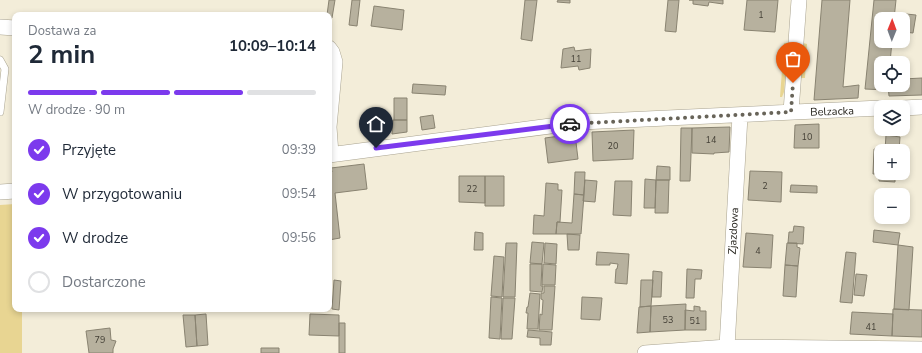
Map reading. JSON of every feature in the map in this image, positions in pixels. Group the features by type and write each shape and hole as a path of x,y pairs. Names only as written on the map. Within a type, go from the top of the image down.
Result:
{"street":[{"path":"791,112 799,0"},
{"path":"0,27 12,28"},
{"path":"332,52 335,62 332,94"},
{"path":"910,108 922,107"},
{"name":"Belzacka","path":"332,154 581,122 740,116 874,108"},
{"name":"Zjazdowa","path":"720,349 740,116"},
{"path":"0,192 12,191"},
{"path":"651,353 720,349 922,349"}],"lane":[{"path":"0,60 5,69 0,112"}],"shaded area":[{"path":"784,43 788,43 784,92 782,97 780,97"},
{"path":"803,43 807,44 805,78 800,78"},
{"path":"12,204 12,312 22,312 22,353 0,353 0,205"}],"building":[{"path":"329,0 335,0 332,18 332,12 327,12"},
{"path":"352,0 360,0 357,26 349,25"},
{"path":"525,0 537,0 532,41 521,39"},
{"path":"558,0 570,0 570,3 557,2"},
{"path":"668,0 679,0 676,32 665,31"},
{"path":"693,0 723,0 723,4 709,2 708,6 693,4"},
{"path":"747,0 778,0 775,32 744,30"},
{"path":"822,0 850,0 843,87 859,85 858,98 814,100"},
{"path":"874,0 896,0 895,12 874,12 874,48 891,48 891,56 874,56 874,89 865,89"},
{"path":"374,6 404,10 402,30 371,26"},
{"path":"910,14 916,15 913,33 910,33"},
{"path":"574,47 575,51 591,49 590,68 579,70 578,66 561,68 563,49"},
{"path":"922,78 922,95 889,96 889,92 910,92 910,79"},
{"path":"413,84 446,86 445,95 412,93"},
{"path":"394,98 407,98 407,120 394,120"},
{"path":"433,115 435,128 422,130 420,117"},
{"path":"393,120 407,120 407,132 392,134"},
{"path":"819,124 819,148 794,148 795,125"},
{"path":"730,127 729,152 714,154 692,153 692,128"},
{"path":"681,128 692,128 690,181 680,181"},
{"path":"634,130 633,159 593,161 592,132"},
{"path":"575,134 578,159 548,163 545,138"},
{"path":"886,136 900,137 900,144 885,144"},
{"path":"874,149 874,174 873,174"},
{"path":"364,164 367,189 335,193 340,238 332,239 332,172 332,168"},
{"path":"657,166 670,167 670,180 656,180"},
{"path":"750,171 782,172 781,202 748,200"},
{"path":"575,172 585,172 584,195 574,194"},
{"path":"459,176 485,176 485,203 459,202"},
{"path":"485,176 504,176 504,206 485,206"},
{"path":"645,179 656,180 655,208 644,208"},
{"path":"585,180 597,181 595,202 583,201"},
{"path":"656,180 669,180 668,213 655,213"},
{"path":"895,180 895,182 879,181"},
{"path":"615,181 632,181 631,216 613,215"},
{"path":"546,183 558,184 558,190 562,190 560,222 557,222 556,234 533,234 534,215 544,216"},
{"path":"791,185 817,186 817,193 790,192"},
{"path":"574,194 584,195 581,234 556,234 557,222 572,223"},
{"path":"794,226 804,227 803,244 788,243 789,232 793,232"},
{"path":"874,230 900,233 898,245 873,242"},
{"path":"475,232 483,233 483,250 474,250"},
{"path":"746,233 773,235 771,268 743,267"},
{"path":"567,234 580,235 579,250 568,250"},
{"path":"532,242 544,243 542,264 530,263"},
{"path":"506,243 517,243 515,297 503,297"},
{"path":"545,243 557,244 556,264 544,263"},
{"path":"787,243 797,243 797,247 800,248 798,266 785,265"},
{"path":"898,245 913,247 909,310 894,309"},
{"path":"597,252 629,254 627,284 615,283 618,264 610,263 610,265 596,265"},
{"path":"846,252 856,253 852,303 840,302"},
{"path":"494,256 504,257 502,297 491,296"},
{"path":"530,264 542,264 542,292 530,291"},
{"path":"543,264 556,265 555,285 542,285"},
{"path":"785,265 798,266 796,297 783,296"},
{"path":"687,269 702,270 701,279 695,279 694,298 686,298"},
{"path":"653,271 662,272 661,297 652,297"},
{"path":"856,274 867,275 864,296 854,295"},
{"path":"334,280 341,281 339,310 332,309"},
{"path":"641,280 653,280 651,306 640,307"},
{"path":"544,286 555,286 552,330 539,330 543,300 541,299 541,293 544,293"},
{"path":"530,293 540,294 538,329 527,329 528,313 526,313"},
{"path":"491,297 502,298 500,339 489,338"},
{"path":"582,297 602,298 600,320 581,319"},
{"path":"503,298 515,298 512,339 501,339"},
{"path":"686,304 685,330 650,332 651,306"},
{"path":"651,306 650,332 637,333 639,307"},
{"path":"694,306 700,307 700,311 706,311 706,330 685,330 685,310 694,311"},
{"path":"893,309 922,310 922,337 892,336"},
{"path":"852,312 893,314 892,336 850,334"},
{"path":"206,314 208,345 197,346 195,315"},
{"path":"310,314 339,315 339,336 309,335"},
{"path":"183,315 195,315 197,346 186,347"},
{"path":"339,323 345,323 345,353 339,353"},
{"path":"110,328 111,340 116,341 113,353 89,353 86,331"},
{"path":"528,330 552,332 551,345 540,345 540,338 527,337"},
{"path":"261,348 279,348 279,353 261,353"}],"way so far":[{"path":"570,124 581,122 740,116 791,112 793,83"}],"route":[{"path":"376,148 570,124"}]}
